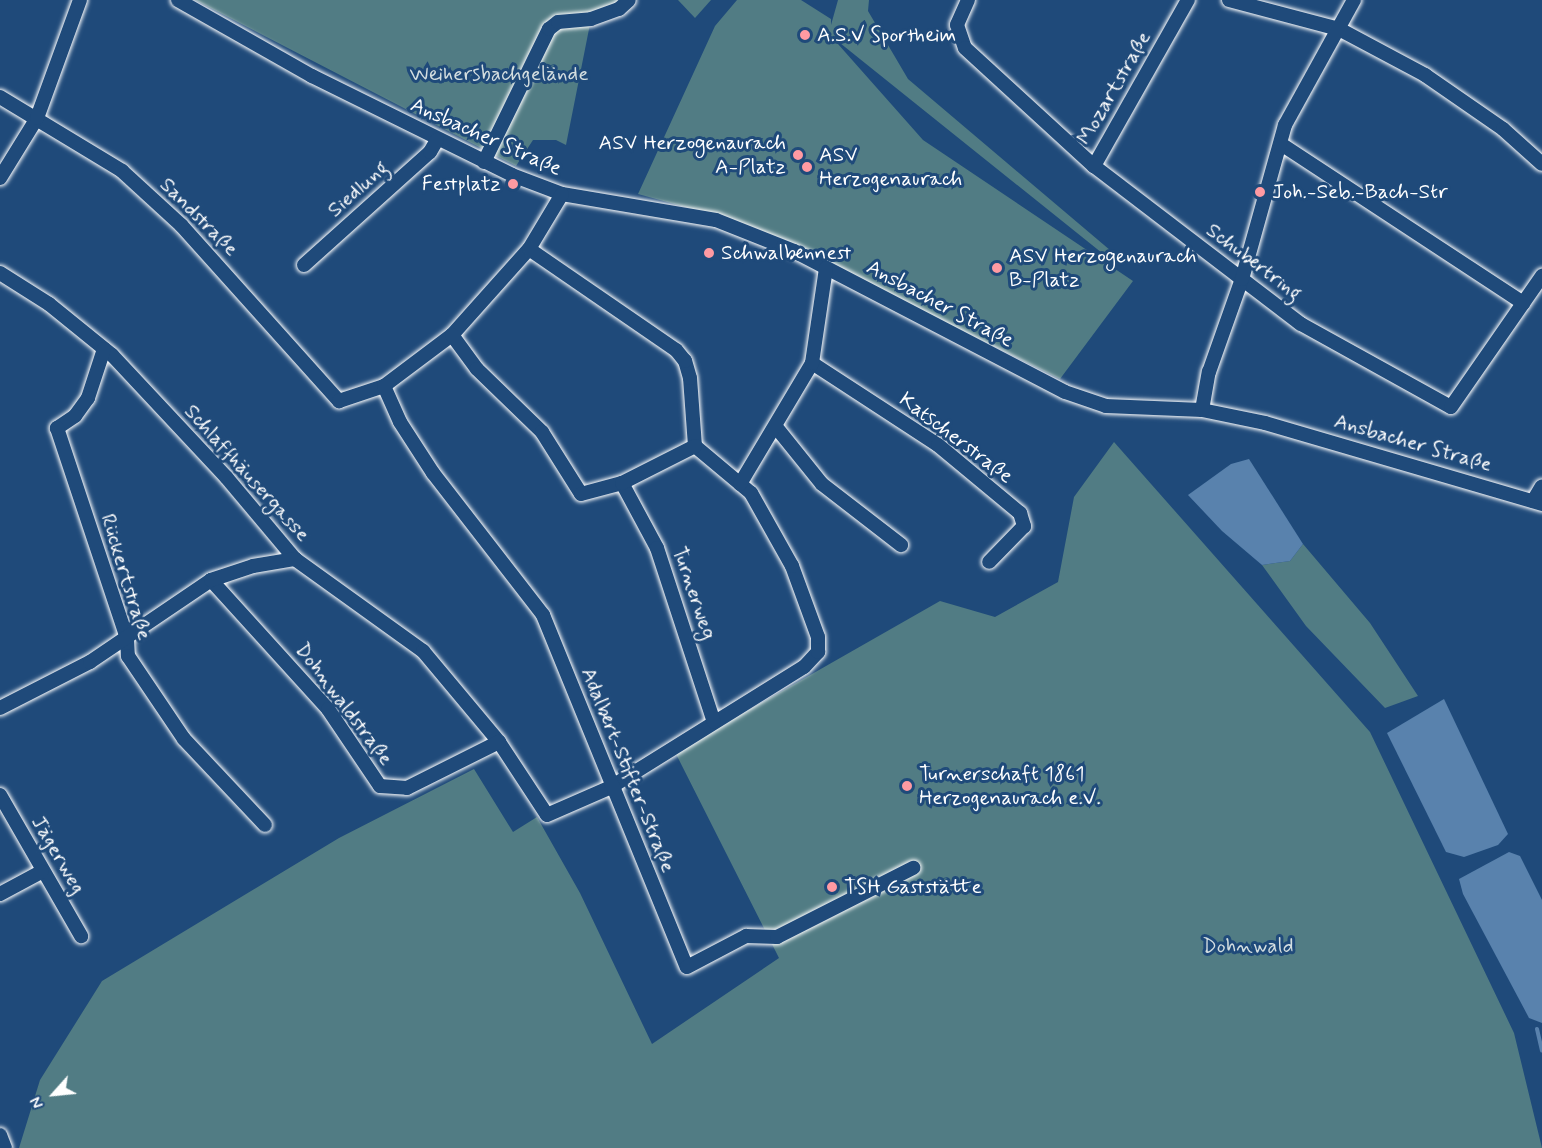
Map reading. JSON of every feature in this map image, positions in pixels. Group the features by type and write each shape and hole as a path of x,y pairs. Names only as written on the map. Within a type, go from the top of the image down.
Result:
{"street":[{"path":"0,178 37,118 80,0"},
{"name":"Ansbacher Straße","path":"178,0 292,66 484,162 562,194 716,220 826,268 1065,392 1106,406 1202,410 1265,423 1538,502"},
{"path":"484,162 549,29 558,22 591,19 619,9 629,0"},
{"name":"Mozartstraße","path":"1094,166 1188,0"},
{"path":"1229,0 1339,29 1425,75 1503,129 1542,164"},
{"path":"1202,410 1209,372 1242,279 1285,125 1354,0"},
{"name":"Schubertring","path":"963,2 957,25 965,48 1094,166 1301,324 1451,406 1542,276"},
{"name":"Sandstraße","path":"0,97 122,171 181,225 339,401 384,386"},
{"name":"Siedlung","path":"304,265 430,152 437,140"},
{"path":"1281,144 1523,303"},
{"path":"384,386 452,335 529,249 562,194"},
{"path":"529,249 676,350 690,378 695,446 751,493 792,566 818,637 818,652 804,667 611,787"},
{"path":"740,484 812,363 826,268"},
{"name":"Schlaffhäusergasse","path":"0,273 49,304 104,349 227,478 295,559 423,651 499,741 547,815 611,787"},
{"path":"452,335 477,369 542,432 581,495 622,483 695,446"},
{"name":"Rückertstraße","path":"104,349 88,398 75,416 57,428 127,639 128,656 184,739 264,825"},
{"name":"Katscherstraße","path":"812,363 938,445 1020,513 1024,526 988,562"},
{"name":"Adalbert-Stifter-Straße","path":"384,386 400,422 433,473 543,615 611,787 687,968 746,936 777,937 912,868"},
{"path":"776,427 822,484 901,545"},
{"name":"Turnerweg","path":"622,483 657,548 714,722"},
{"path":"1538,502 1542,486"},
{"path":"0,708 127,639 211,580 253,566 295,559"},
{"name":"Dohnwaldstraße","path":"211,580 328,709 380,786 407,788 499,741"},
{"name":"Jägerweg","path":"0,795 41,872 81,936"},
{"path":"0,894 41,872"},
{"path":"0,1135 6,1148"}],"green space":[{"name":"Weihersbachgelände","path":"195,0 620,0 591,19 566,145 556,140 533,140 516,166"},
{"path":"678,0 711,0 695,18"},
{"name":"ASV Herzogenaurach","path":"737,0 801,0 831,19 831,25 838,0 869,0 868,11 908,79 1117,256 1112,261 830,35 923,140 1133,281 1060,379 796,248 718,216 638,194 715,26"},
{"name":"Dohnwald","path":"1114,442 1370,732 1514,1033 1542,1148 19,1148 40,1080 102,981 339,838 474,769 513,832 537,817 580,893 652,1044 779,958 675,752 940,601 995,617 1058,582 1074,497"},
{"path":"1303,544 1370,623 1418,696 1385,708 1306,626 1262,565 1290,561"}],"water":[{"path":"1249,459 1303,544 1290,561 1262,565 1222,531 1188,495 1231,464"},
{"path":"1444,699 1508,834 1498,845 1464,857 1446,852 1387,733"},
{"path":"1509,852 1520,856 1542,900 1542,1023 1529,1018 1463,894 1459,879"}],"waterway":[{"path":"1537,1029 1542,1050"}],"place":[{"name":"A.S.V Sportheim","path":"805,35"},
{"name":"ASV Herzogenaurach A-Platz","path":"798,155"},
{"name":"ASV Herzogenaurach","path":"807,167"},
{"name":"Festplatz","path":"513,184"},
{"name":"Joh.-Seb.-Bach-Str","path":"1260,192"},
{"name":"Schwalbennest","path":"709,253"},
{"name":"ASV Herzogenaurach B-Platz","path":"997,268"},
{"name":"Turnerschaft 1861 Herzogenaurach e.V.","path":"907,786"},
{"name":"TSH Gaststätte","path":"832,887"}]}
